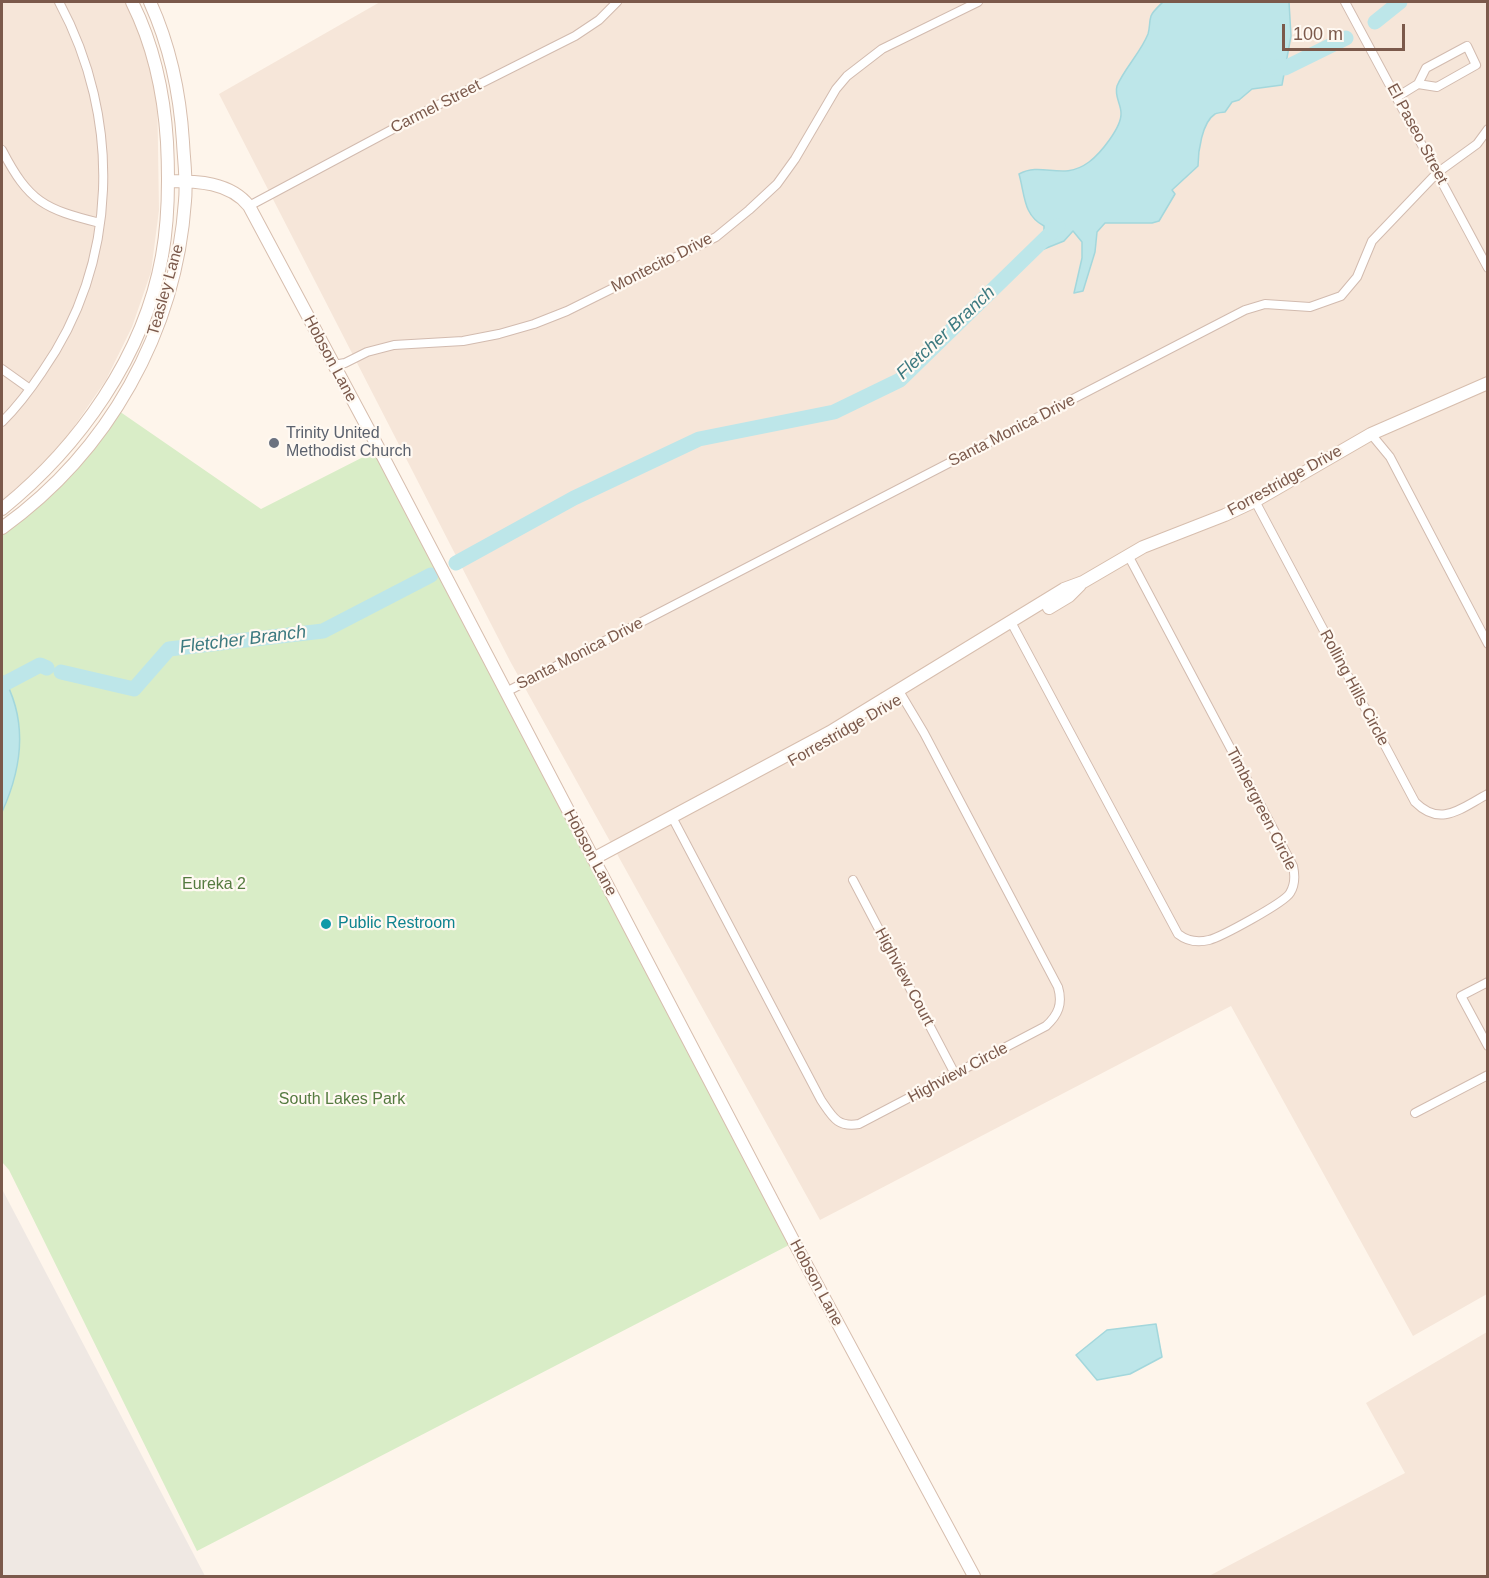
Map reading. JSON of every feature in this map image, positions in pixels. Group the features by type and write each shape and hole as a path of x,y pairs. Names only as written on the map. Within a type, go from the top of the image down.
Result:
{"street":[{"path":"2,422 30,389 60,346 77,310 92,265 100,223 104,183 98,110 82,50 59,2"},
{"name":"Teasley Lane","path":"2,509 27,489 62,453 98,406 128,354 155,285 162,258 169,180 166,126 160,84 149,40 132,2"},
{"name":"Teasley Lane","path":"2,528 31,505 76,462 111,417 143,362 156,332 172,280 183,224 186,181 182,114 164,36 150,2"},
{"name":"Carmel Street","path":"249,206 438,105 575,36 598,20 617,2"},
{"name":"Montecito Drive","path":"333,365 345,363 368,352 394,345 466,340 534,324 567,311 716,237 777,184 795,159 836,89 847,76 882,49 978,2"},
{"name":"El Paseo Street","path":"1345,2 1488,268"},
{"path":"1397,97 1418,84 1426,68 1467,46 1476,64 1437,87 1418,84"},
{"name":"Santa Monica Drive","path":"506,692 1245,310 1265,304 1310,307 1341,296 1357,277 1372,242 1437,173 1477,144 1488,129"},
{"name":"Santa Monica Drive","path":"1477,144 1488,141"},
{"path":"2,150 15,176 25,189 42,204 66,215 100,223"},
{"name":"Hobson Lane","path":"169,180 210,184 233,192 249,206 800,1252 974,1576"},
{"path":"2,369 30,389"},
{"name":"Forrestridge Drive","path":"595,862 805,755 1013,626 1069,596 1083,582 1128,555 1255,501 1371,434 1488,383"},
{"path":"1371,434 1390,457 1488,644"},
{"name":"Rolling Hills Circle","path":"1255,501 1415,802 1428,813 1438,816 1452,812 1488,794"},
{"name":"Timbergreen Circle","path":"1013,626 1178,933 1192,942 1210,940 1280,903 1291,892 1294,882 1293,866 1128,555"},
{"name":"Highview Circle","path":"673,821 821,1100 836,1121 852,1125 859,1124 1046,1026 1058,1013 1060,995 901,694"},
{"name":"Highview Court","path":"853,880 955,1074"},
{"path":"1488,982 1461,996 1488,1046"},
{"path":"1414,1113 1488,1076"}],"shaded area":[{"path":"2,2 126,2 134,17 157,84 159,210 151,272 132,327 106,380 69,434 41,466 2,501"},
{"path":"380,2 1487,2 1487,1294 1413,1336 1231,1006 820,1220 510,661 219,94"},
{"path":"2,1189 205,1576 2,1576"},
{"path":"1487,1332 1487,1576 1209,1576 1405,1473 1366,1403"}],"green space":[{"name":"South Lakes Park","path":"116,409 261,509 375,451 791,1244 197,1551 9,1170 2,1162 2,526 24,511"}],"water":[{"path":"1163,2 1289,2 1291,36 1282,85 1252,89 1239,100 1232,102 1225,112 1211,118 1202,138 1198,166 1172,190 1175,194 1159,221 1105,223 1097,232 1095,252 1083,291 1074,293 1082,258 1082,242 1073,231 1064,241 1044,249 1044,226 1028,210 1019,174 1036,169 1061,171 1079,168 1094,158 1104,147 1120,119 1121,110 1116,93 1117,86 1145,41 1152,14"},
{"path":"2,675 16,708 20,743 15,777 2,812"},
{"path":"1156,1324 1162,1357 1130,1374 1097,1380 1076,1355 1107,1330"}],"waterway":[{"name":"Fletcher Branch","path":"1375,22 1400,2"},
{"name":"Fletcher Branch","path":"1267,66 1285,68 1346,38"},
{"name":"Fletcher Branch","path":"456,563 574,498 699,439 834,412 900,380 1058,226"},
{"name":"Fletcher Branch","path":"61,672 134,689 169,649 323,631 431,575"},
{"name":"Fletcher Branch","path":"2,685 40,665 47,668"}],"place":[{"name":"Trinity United Methodist Church","path":"274,443"},
{"name":"Public Restroom","path":"326,924"}],"park label":[{"name":"Eureka 2","path":"214,885"}]}
